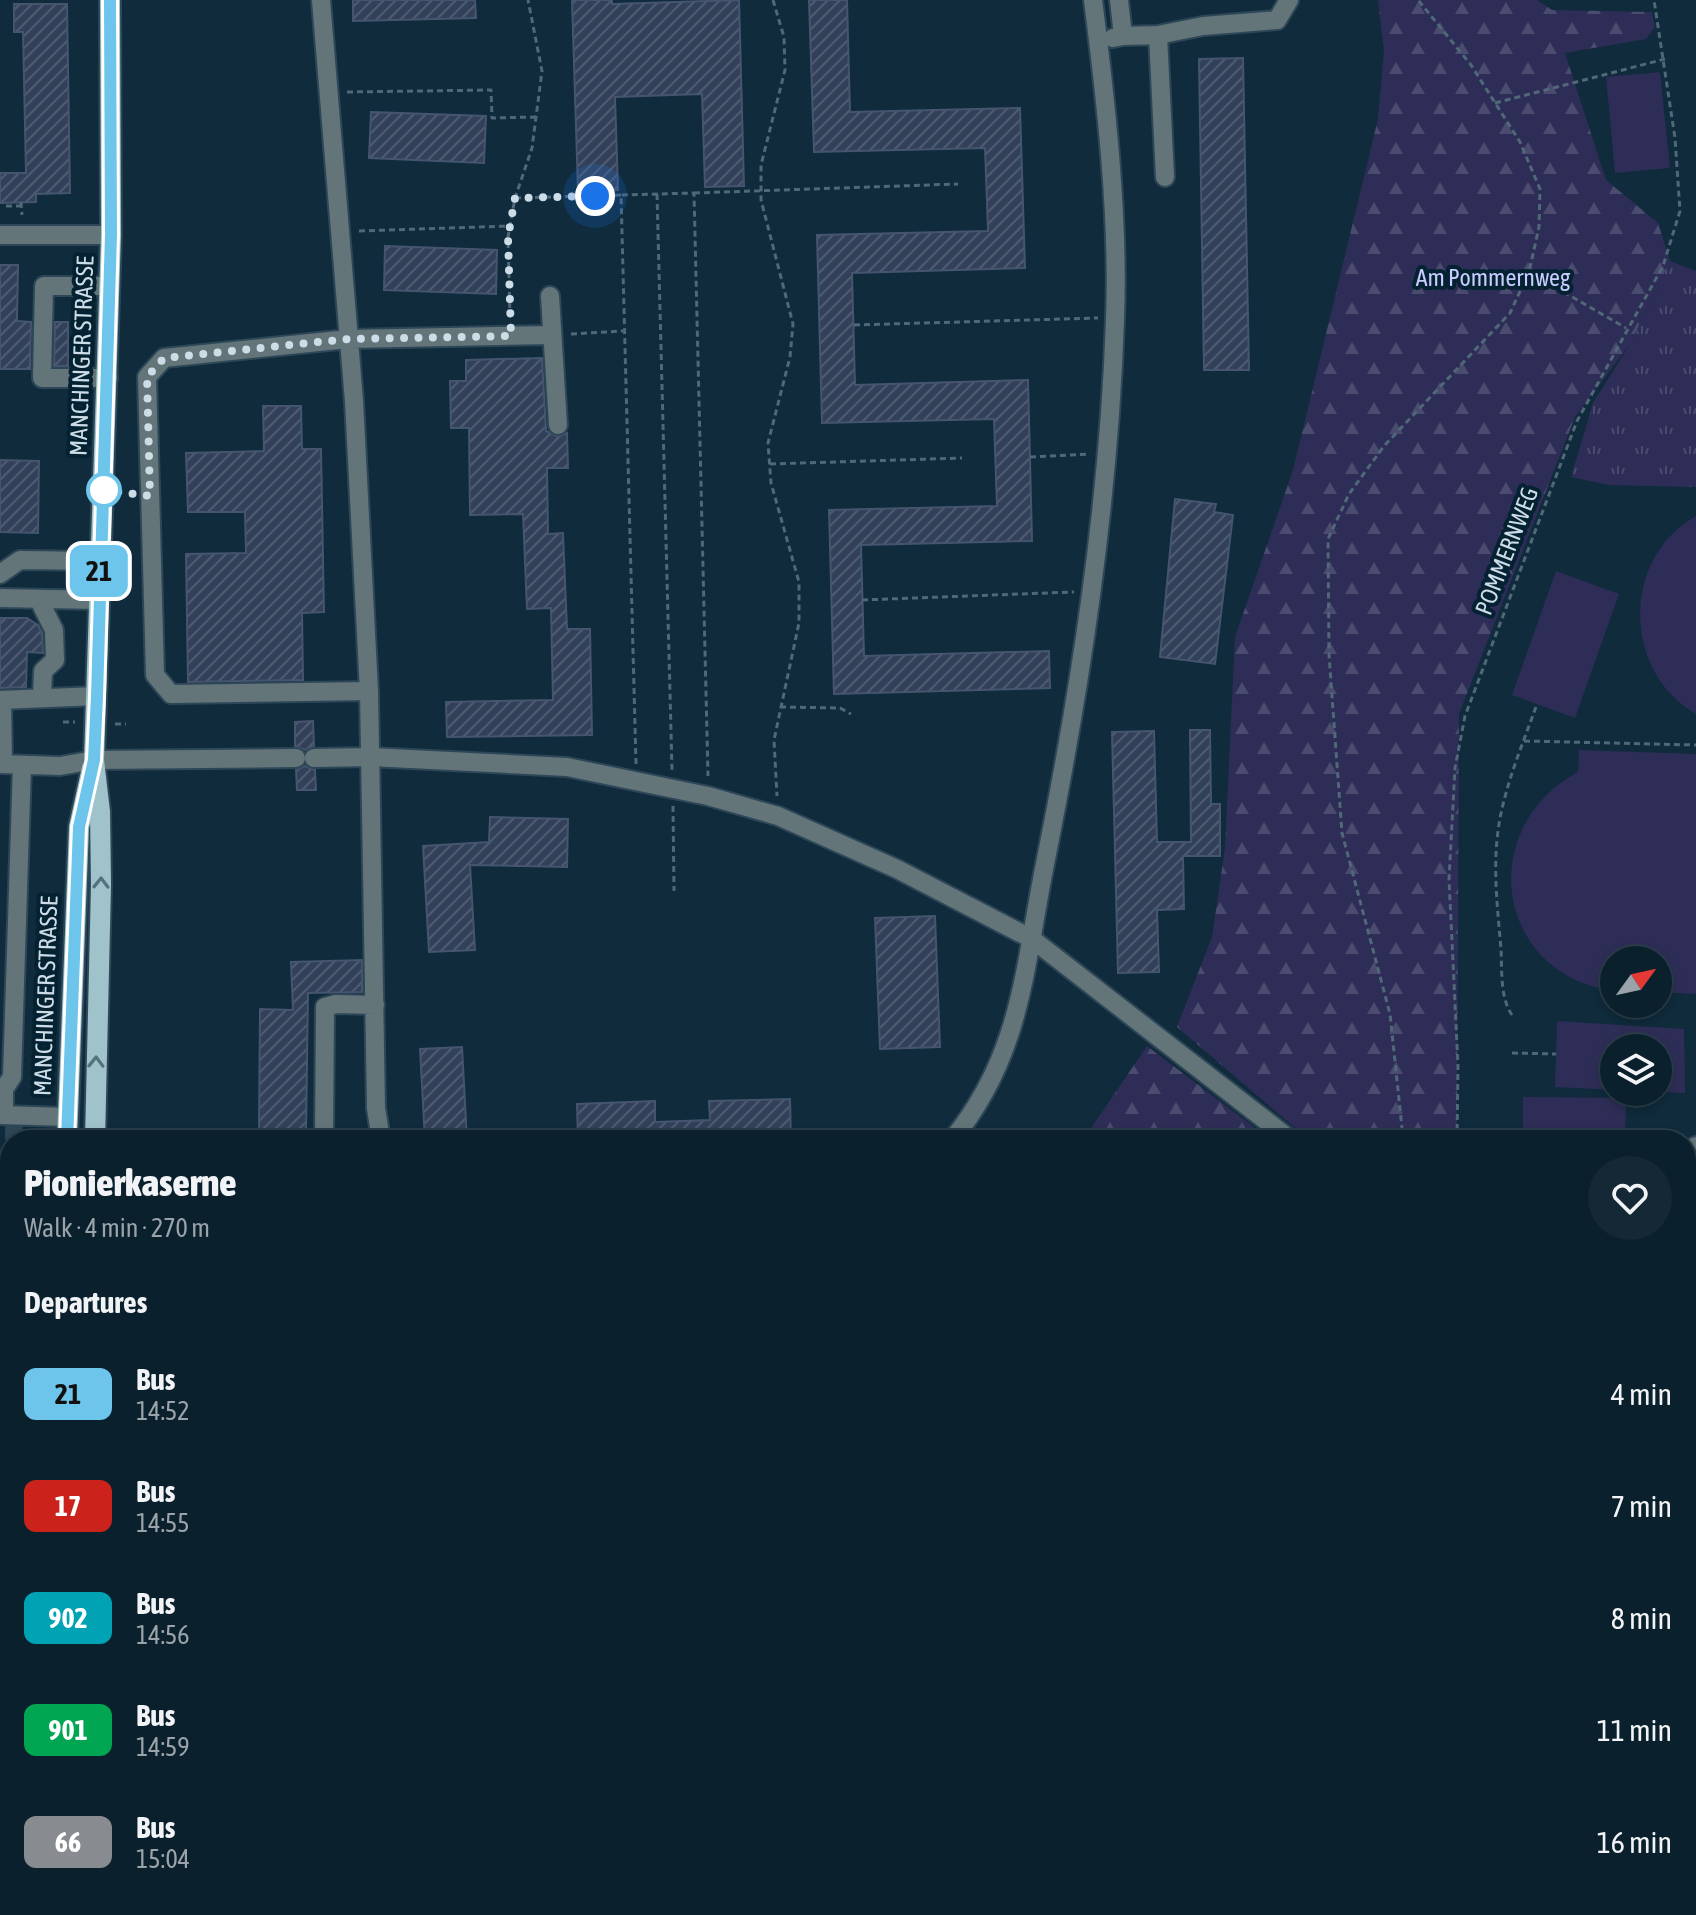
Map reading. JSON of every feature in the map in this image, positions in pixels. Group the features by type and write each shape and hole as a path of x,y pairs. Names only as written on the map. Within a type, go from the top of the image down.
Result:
{"main road":[{"name":"MANCHINGER STRASSE","path":"95,1130 101,885 100,812 94,760 110,286 110,0"},
{"name":"MANCHINGER STRASSE","path":"67,1130 79,827 94,760"}],"street":[{"path":"321,0 348,339 369,691 376,1108 379,1130"},
{"path":"960,1130 978,1108 1007,1048 1032,939 1065,764 1090,591 1116,318 1110,169 1093,0"},
{"path":"1119,0 1123,36"},
{"path":"1098,39 1277,20 1289,0"},
{"path":"1158,35 1165,177"},
{"path":"0,235 111,235"},
{"path":"108,378 42,378 44,286 110,286"},
{"path":"550,296 558,425"},
{"path":"369,691 171,694 155,675 147,377 164,358 348,339 551,335"},
{"path":"0,574 20,560 100,561"},
{"path":"0,598 98,600"},
{"path":"39,600 54,630 55,660 43,671 42,698"},
{"path":"97,696 1,700 1,764 60,766 94,760 371,757 567,767 708,796 778,816 897,869 1032,939 1278,1130"},
{"path":"22,765 12,1077 2,1089 2,1115 67,1117"},
{"path":"324,1130 325,1007 336,1004 375,1005"}],"path":[{"path":"511,336 509,226 538,117 542,71 528,0"},
{"path":"773,0 784,37 785,70 761,165 761,191 793,324 790,357 768,443 771,483 799,582 799,623 774,740 778,816"},
{"path":"1403,1130 1390,1014 1342,833 1329,655 1328,539 1349,494 1384,446 1510,313 1529,272 1539,227 1540,189 1520,142 1471,65 1418,0"},
{"name":"POMMERNWEG","path":"1457,1130 1458,1066 1449,879 1455,768 1465,716 1577,421 1663,266 1680,211 1665,59 1654,0"},
{"path":"1495,103 1665,59"},
{"path":"327,92 491,90 492,118 538,117"},
{"path":"515,198 958,184"},
{"path":"694,193 708,796"},
{"path":"657,194 674,891"},
{"path":"621,195 637,780"},
{"path":"6,206 22,206"},
{"path":"339,231 509,226"},
{"path":"1529,272 1626,328"},
{"path":"854,325 1116,318"},
{"path":"551,335 625,331"},
{"path":"1030,457 1105,454"},
{"path":"770,464 962,458"},
{"path":"862,600 1090,591"},
{"path":"1512,1015 1506,1005 1502,967 1496,883 1498,837 1501,809 1537,704"},
{"path":"780,707 840,708 851,714"},
{"path":"1524,741 1696,745"},
{"path":"1512,1053 1556,1054"}],"green space":[{"name":"Am Pommernweg","path":"1378,0 1537,0 1552,10 1652,12 1655,27 1646,39 1565,53 1606,180 1658,223 1670,261 1630,344 1575,417 1459,714 1457,1130 1297,1130 1177,1027 1212,937 1225,848 1235,637 1293,470 1378,119 1384,50"},
{"path":"1660,72 1670,168 1615,173 1606,77"},
{"path":"1670,261 1696,271 1696,487 1609,485 1571,477 1593,403 1630,344"},
{"path":"1696,516 1696,714 1672,695 1654,671 1644,644 1640,615 1644,586 1654,559 1671,535"},
{"path":"1556,571 1619,594 1575,718 1512,695"},
{"path":"1579,750 1696,754 1696,994 1672,993 1672,946 1600,946 1600,987 1574,979 1543,957 1523,929 1512,896 1512,861 1523,827 1545,797 1578,772"},
{"path":"1557,1021 1684,1029 1685,1093 1672,1093 1672,1034 1600,1034 1600,1089 1555,1087"},
{"path":"1147,1046 1258,1130 1090,1130"},
{"path":"1523,1097 1600,1098 1600,1106 1626,1106 1625,1130 1523,1130"}],"building":[{"path":"353,0 475,0 476,18 353,21"},
{"path":"572,0 612,0 612,4 739,0 744,186 705,187 702,94 615,97 618,190 578,191"},
{"path":"809,0 847,0 850,112 1020,108 1025,268 852,273 855,385 1028,380 1032,541 861,545 864,656 1049,651 1050,688 834,694 829,510 997,506 994,419 822,423 817,235 988,231 985,148 814,152"},
{"path":"14,4 67,4 70,193 36,194 36,202 0,203 0,173 26,173 23,32 14,32"},
{"path":"1243,58 1249,370 1204,370 1199,59"},
{"path":"371,112 486,116 484,163 369,158"},
{"path":"385,246 497,250 496,294 384,290"},
{"path":"0,265 18,265 17,321 31,322 30,369 0,369"},
{"path":"55,322 68,322 68,366 54,366"},
{"path":"542,358 546,431 558,437 567,433 568,468 547,468 548,534 563,533 567,629 590,629 592,735 447,737 446,702 553,700 551,608 527,609 523,514 470,515 469,428 451,428 450,381 466,381 466,360"},
{"path":"263,406 301,406 302,449 321,449 324,612 302,613 303,680 188,682 186,554 246,553 245,512 188,512 186,453 264,451"},
{"path":"0,460 39,461 38,533 0,532"},
{"path":"1175,499 1216,504 1214,512 1233,515 1215,664 1160,657"},
{"path":"0,618 27,618 38,625 42,633 43,653 27,652 26,687 0,688"},
{"path":"313,721 314,746 305,750 295,746 295,722"},
{"path":"1190,730 1210,730 1211,804 1220,804 1220,856 1183,856 1184,909 1157,910 1159,972 1118,973 1112,732 1154,731 1157,842 1191,842"},
{"path":"305,766 315,770 316,790 297,790 296,770"},
{"path":"490,817 568,819 567,867 470,865 475,950 429,952 423,846 489,842"},
{"path":"935,916 940,1047 880,1049 875,918"},
{"path":"362,960 362,992 308,993 306,1130 259,1130 260,1009 293,1010 291,962"},
{"path":"462,1047 466,1130 424,1130 420,1049"},
{"path":"790,1099 791,1130 578,1130 577,1104 655,1101 655,1122 710,1120 709,1101"}],"tunnel":[{"path":"14,1115 14,1130"}],"bus line":[{"name":"21","path":"67,1130 79,827 94,760 97,696 111,235 110,0"}],"route":[{"path":"104,490 150,496 147,377 164,358 348,339 511,336 508,237 515,198 595,196"}]}
